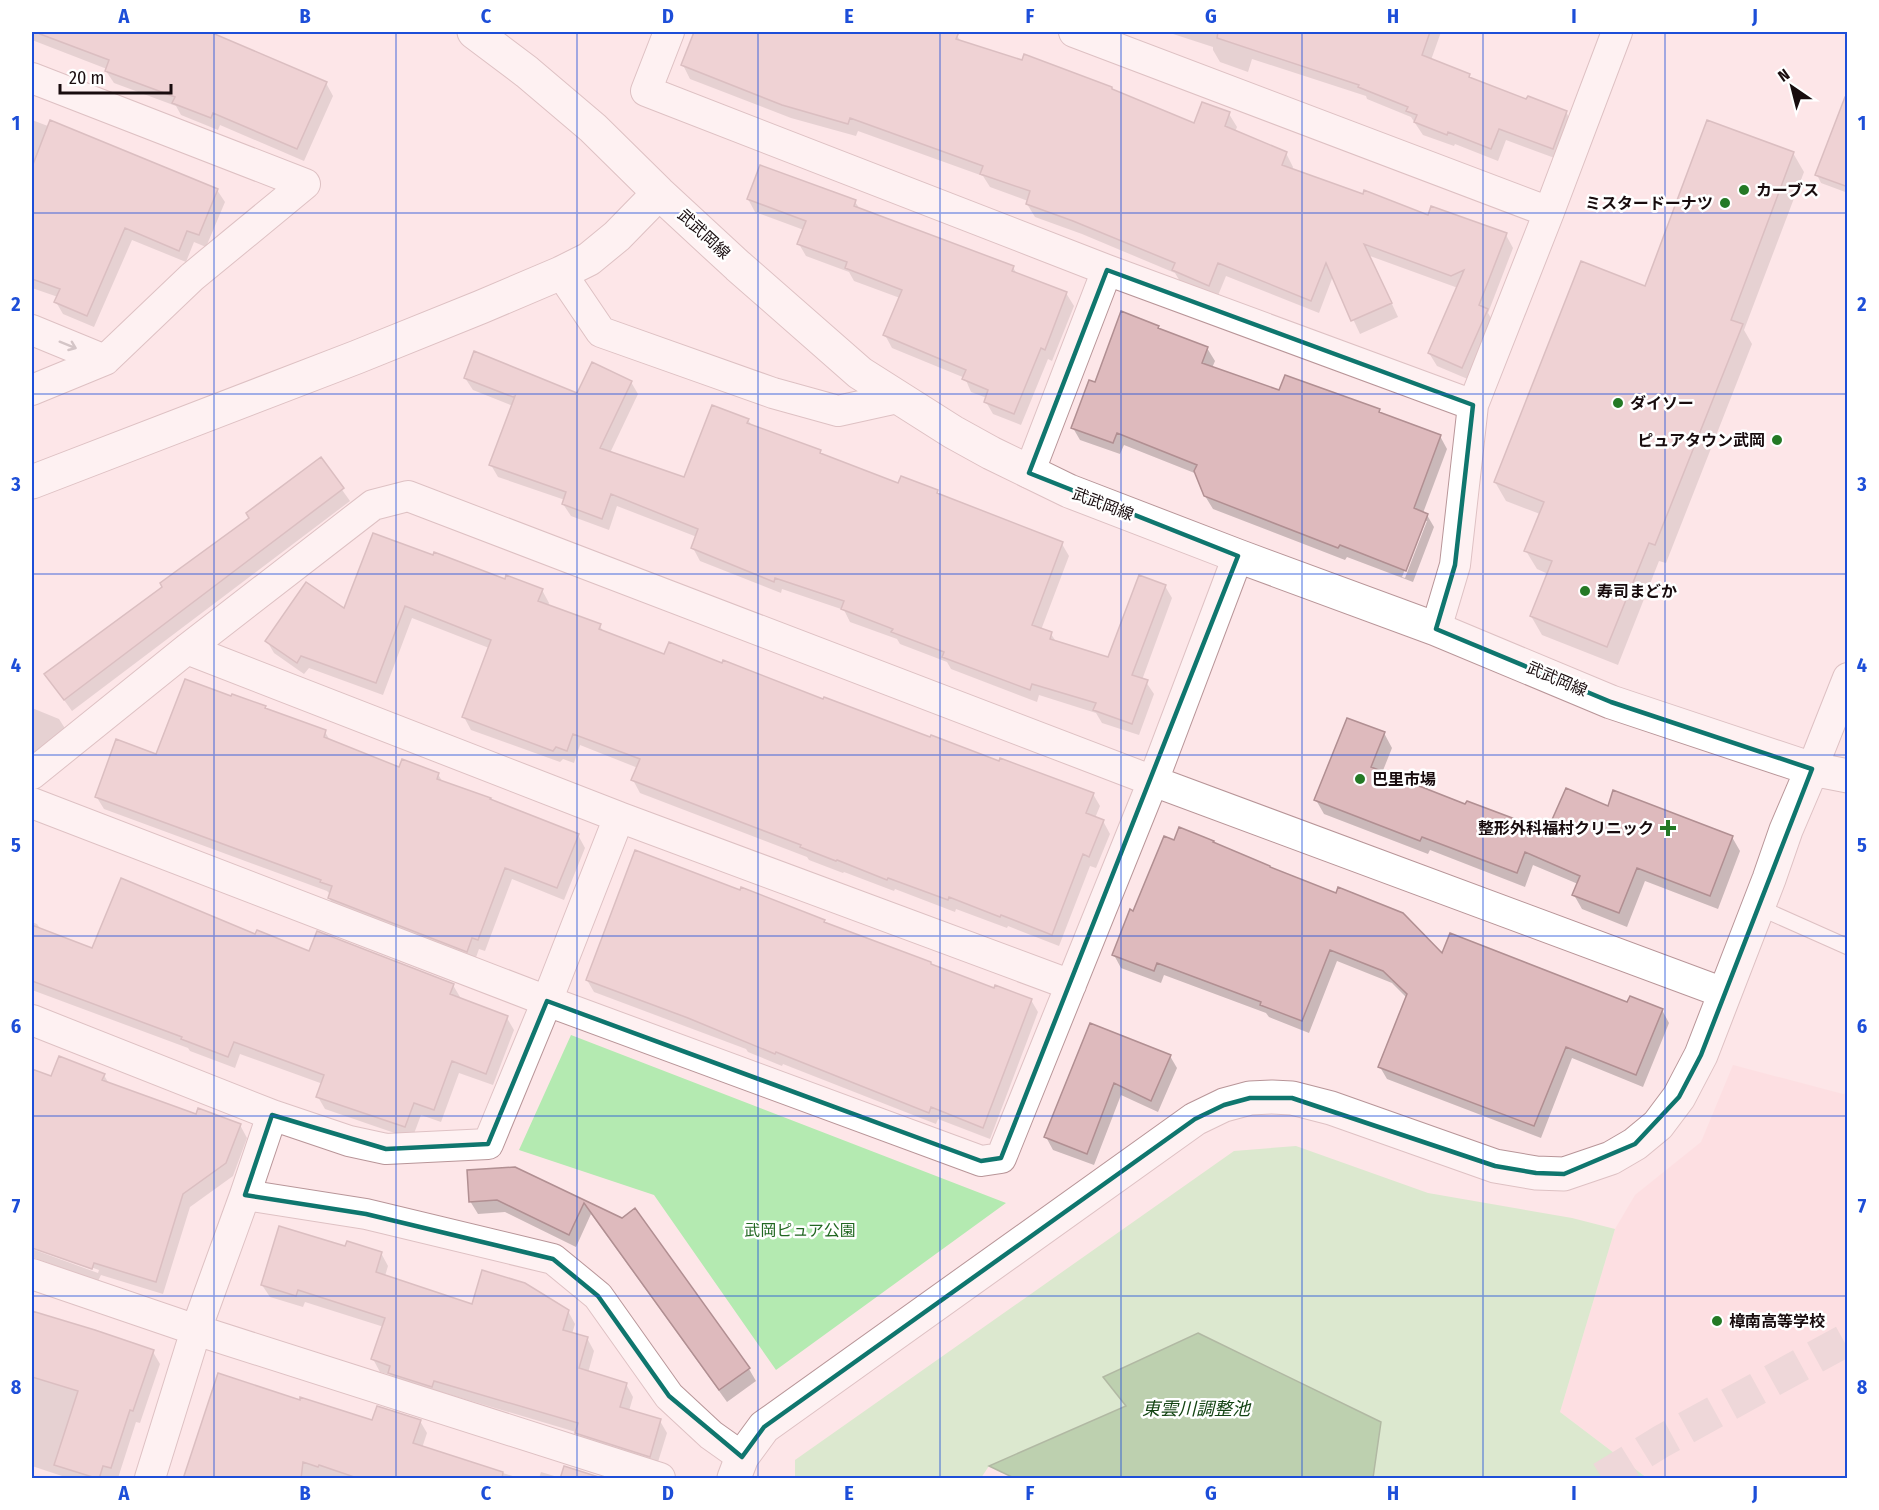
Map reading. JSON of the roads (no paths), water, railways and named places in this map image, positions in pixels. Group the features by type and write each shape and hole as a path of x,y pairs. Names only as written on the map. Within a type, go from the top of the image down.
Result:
{"street":[{"name":"武武岡線","path":"474,32 527,72 593,128 659,193 860,373 953,432 1029,473 1069,491 1436,629 1611,702 1812,769 1848,776"},
{"path":"669,32 646,92 1107,270 1473,405"},
{"path":"1074,32 1550,212"},
{"path":"1436,629 1455,565 1473,405 1550,212 1617,32"},
{"path":"32,78 305,184 192,277 105,360 36,385"},
{"path":"32,482 368,352 561,273 589,258 617,236 659,193"},
{"path":"1029,473 1107,270"},
{"path":"561,273 601,332 773,393 838,411 897,398"},
{"path":"32,330 105,360"},
{"path":"32,774 187,649 373,505 408,496 1153,781 1724,993"},
{"path":"32,803 547,1001 981,1161 1001,1158 1153,781 1238,556"},
{"path":"187,649 619,817 1071,985"},
{"path":"245,1195 366,1214 553,1259 598,1296 669,1396 711,1435 738,1468 764,1427 1195,1119 1224,1105 1250,1098 1292,1098 1331,1108 1496,1166 1536,1173 1564,1174 1611,1158 1635,1144 1658,1125 1679,1097 1695,1065 1848,678"},
{"path":"32,1020 272,1115 349,1141 386,1149 488,1144 619,817"},
{"path":"150,1479 196,1330 272,1115"},
{"path":"32,1274 196,1330 660,1479"}],"lane":[{"path":"1758,908 1848,947"}],"water":[{"name":"東雲川調整池","path":"1198,1333 1381,1422 1373,1478 1014,1478 989,1466 1126,1406 1103,1377"}],"tunnel":[{"path":"1602,1478 1662,1441 1848,1339"}],"place":[{"name":"カーブス","path":"1744,190"},
{"name":"ミスタードーナツ","path":"1725,203"},
{"name":"ダイソー","path":"1618,403"},
{"name":"ピュアタウン武岡","path":"1777,440"},
{"name":"寿司まどか","path":"1585,591"},
{"name":"巴里市場","path":"1360,779"},
{"name":"整形外科福村クリニック","path":"1668,828"},
{"name":"樟南高等学校","path":"1717,1321"}],"park label":[{"name":"武岡ピュア公園","path":"800,1230"}]}
